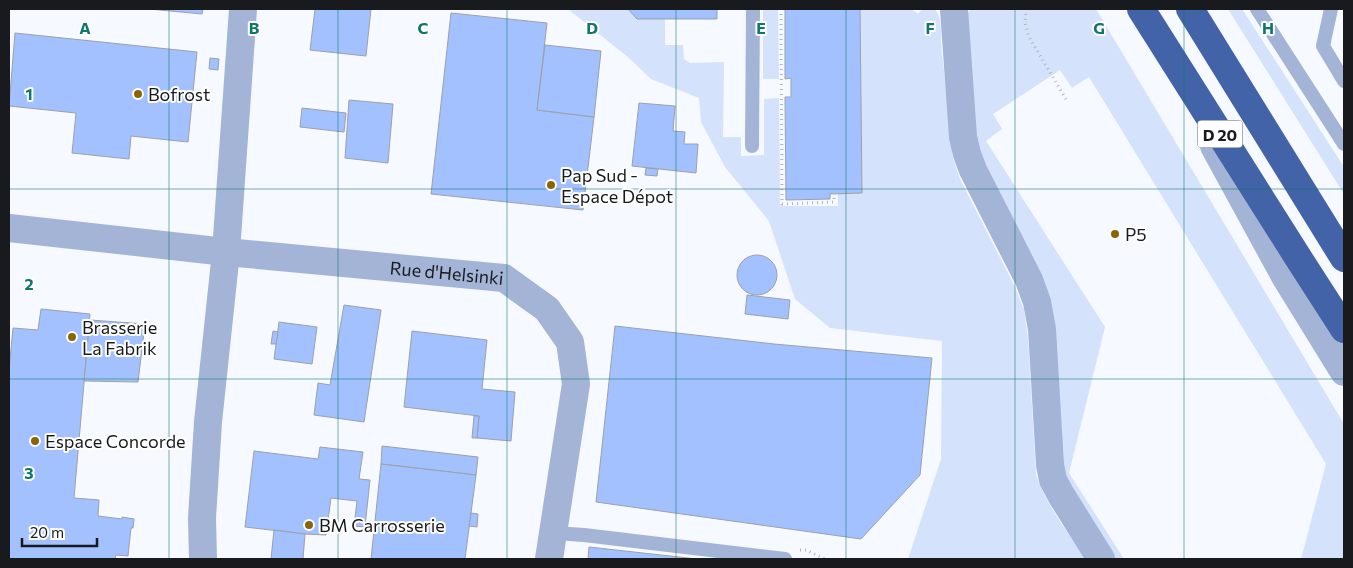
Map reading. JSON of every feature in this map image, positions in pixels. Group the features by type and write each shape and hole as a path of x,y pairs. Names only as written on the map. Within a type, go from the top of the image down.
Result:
{"highway":[{"name":"D 20","path":"1140,9 1344,329"},
{"name":"D 20","path":"1191,9 1344,258"}],"street":[{"path":"203,559 202,518 208,422 226,252 244,9"},
{"path":"954,9 967,154 973,170 1028,280 1039,311 1042,329 1050,465 1053,480 1060,495 1102,559"},
{"path":"1140,9 1286,278 1344,372"},
{"path":"1191,9 1344,233"},
{"name":"Rue d'Helsinki","path":"9,228 226,252 504,278 546,309 570,342 576,384 549,559"}],"lane":[{"path":"752,146 753,9"},
{"path":"1257,9 1344,144"},
{"path":"1331,9 1323,46 1344,81"},
{"path":"554,533 785,559"}],"path":[{"path":"782,9 782,204 834,202 834,194"},
{"path":"1026,9 1025,23 1029,37 1067,101"}],"shaded area":[{"path":"568,9 628,9 637,19 665,19 665,45 683,45 684,59 690,63 724,62 723,137 741,137 741,156 764,155 764,99 779,98 780,206 838,206 838,194 862,193 860,9 911,9 918,14 922,9 935,9 941,25 941,43 953,158 960,179 1014,285 1024,310 1028,339 1036,475 1051,508 1085,559 908,559 941,459 942,341 830,328 795,299 769,221 725,167 701,122 699,98 651,79 629,58"},
{"path":"763,9 778,9 779,79 763,79"},
{"path":"970,9 1096,9 1344,424 1344,557 1342,559 1301,559 1326,464 1089,77 1072,88 1060,70 993,114 1002,129 986,141 1105,327 1069,473 1124,559 1113,559 1063,477 1053,341 976,156 966,18"},
{"path":"1228,9 1242,9 1344,167 1344,194"}],"building":[{"path":"149,9 203,9 202,14"},
{"path":"315,9 371,9 366,56 310,50"},
{"path":"628,9 717,9 717,19 637,19"},
{"path":"785,9 860,9 862,193 830,194 830,199 786,200 785,97 791,97 791,78 785,79"},
{"path":"451,13 547,23 537,110 594,117 583,210 431,194"},
{"path":"15,33 197,52 188,142 131,136 129,159 72,153 76,113 9,106"},
{"path":"545,45 601,51 594,117 537,110"},
{"path":"210,58 219,59 218,70 209,69"},
{"path":"349,100 393,104 388,163 345,158"},
{"path":"639,103 675,106 673,131 685,132 684,144 698,144 696,173 632,166"},
{"path":"302,108 346,113 344,132 300,127"},
{"path":"646,168 658,169 657,176 645,175"},
{"path":"757,255 771,261 777,275 771,289 757,295 743,289 737,275 743,261"},
{"path":"747,295 790,300 788,319 745,314"},
{"path":"344,305 381,310 364,422 314,415 318,383 330,385"},
{"path":"41,309 90,314 74,498 99,500 98,516 134,519 133,528 131,528 128,556 116,555 115,559 9,559 9,370 13,328 38,330"},
{"path":"90,320 145,324 138,382 84,381"},
{"path":"279,322 317,327 312,364 274,359"},
{"path":"615,326 774,344 932,358 920,475 861,539 596,502"},
{"path":"273,331 278,332 276,344 271,344"},
{"path":"412,331 487,340 482,389 515,392 511,441 477,438 479,416 404,407"},
{"path":"474,416 479,416 477,438 472,438"},
{"path":"382,446 478,457 476,475 381,464"},
{"path":"320,447 363,452 359,479 370,480 365,527 354,526 357,501 331,498 326,535 245,527 254,451 318,459"},
{"path":"381,464 476,475 465,559 371,559"},
{"path":"471,513 478,514 477,527 469,526"},
{"path":"274,530 305,534 303,559 271,559"},
{"path":"589,547 697,559 588,559"}],"place":[{"name":"Bofrost","path":"138,94"},
{"name":"Pap Sud - Espace Dépot","path":"551,185"},
{"name":"P5","path":"1115,234"},
{"name":"Brasserie La Fabrik","path":"72,337"},
{"name":"Espace Concorde","path":"35,441"},
{"name":"BM Carrosserie","path":"309,525"}]}
